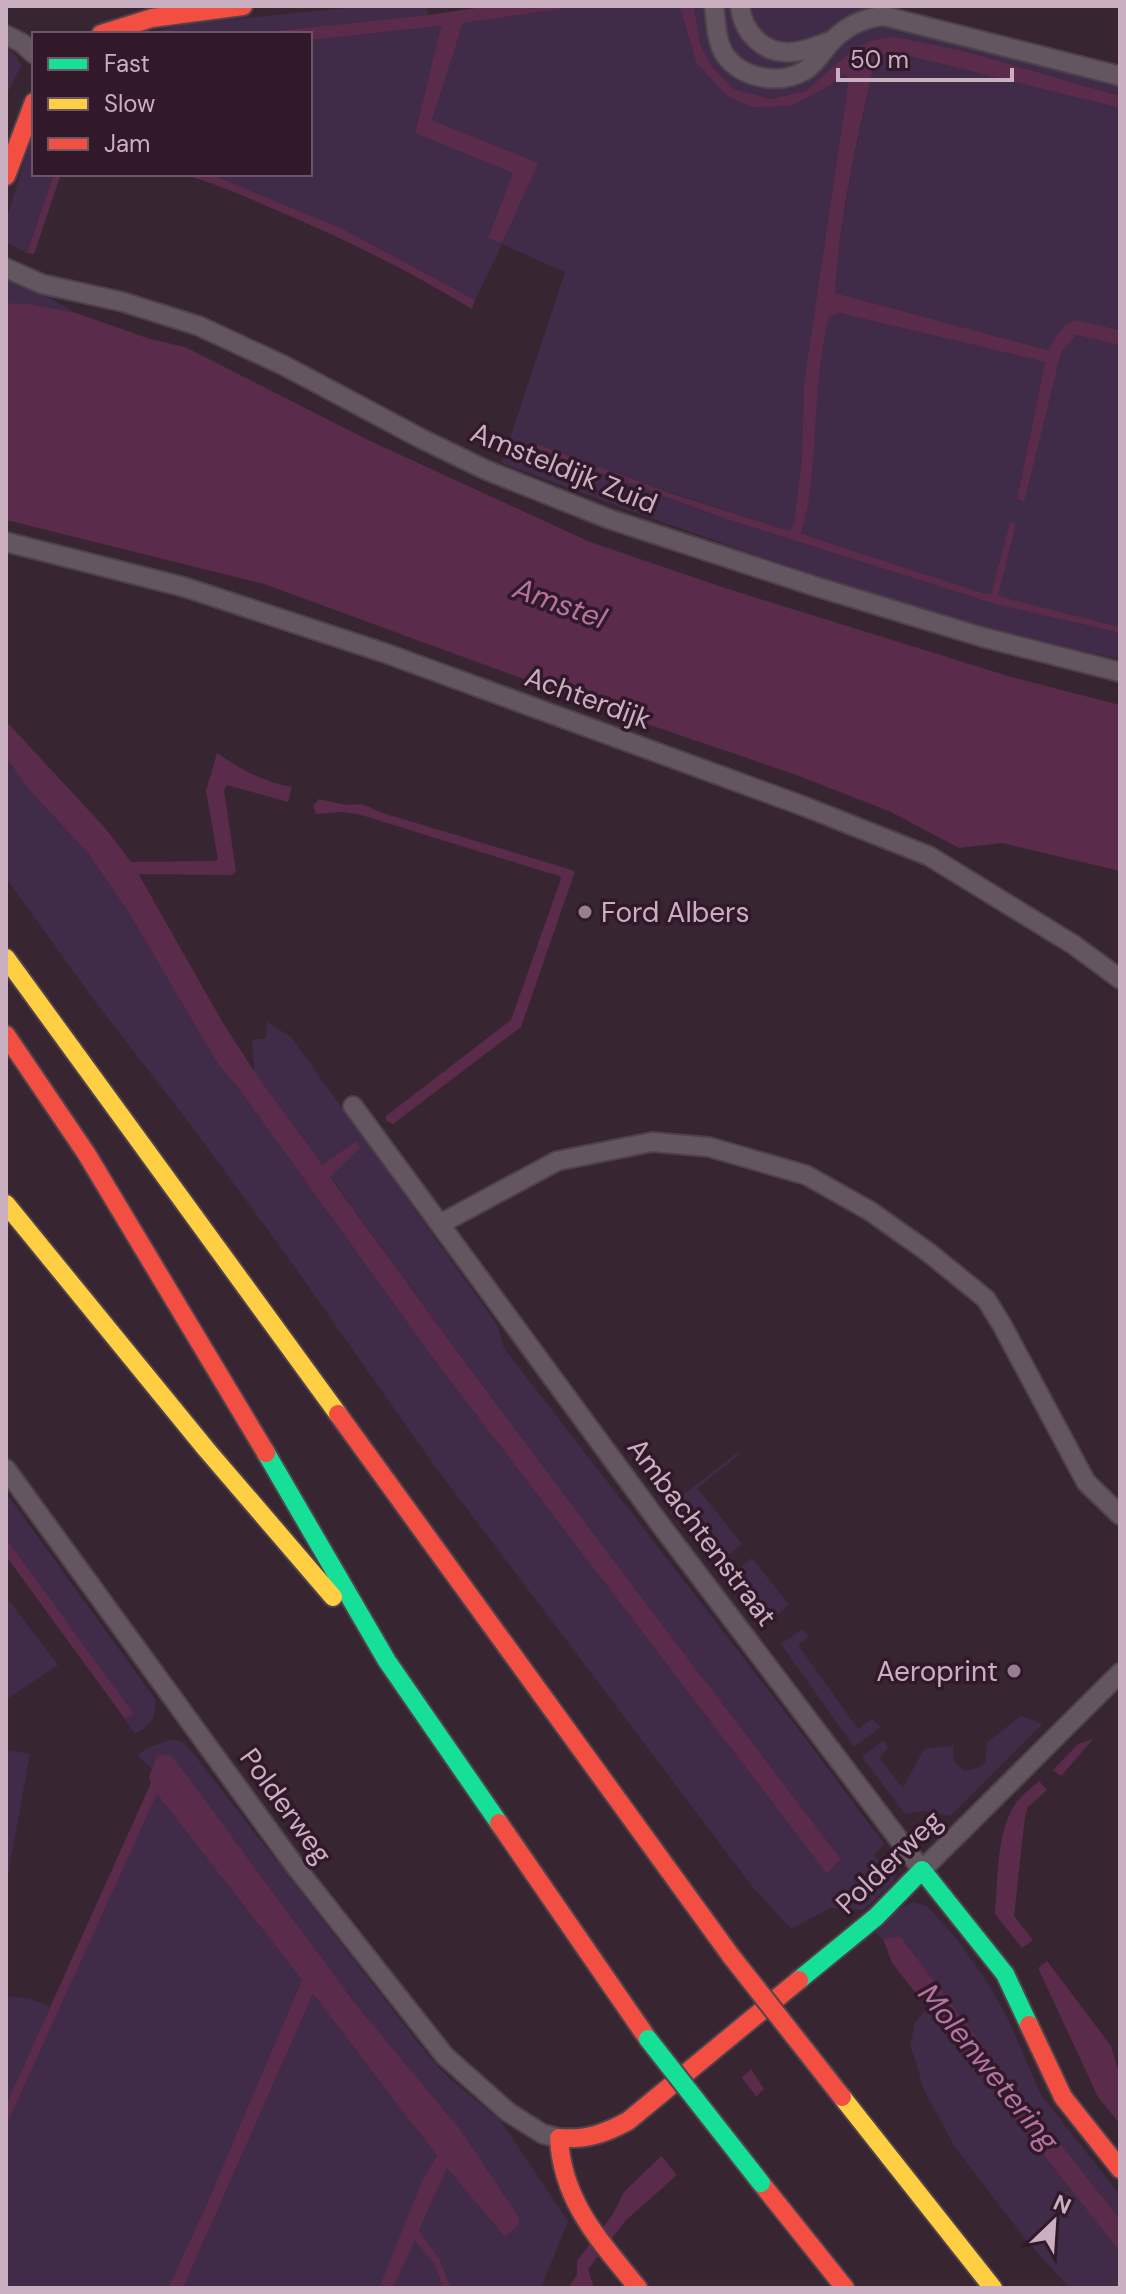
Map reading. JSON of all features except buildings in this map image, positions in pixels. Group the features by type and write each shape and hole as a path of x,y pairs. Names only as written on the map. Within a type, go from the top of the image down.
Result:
{"main road":[{"path":"106,32 123,25 167,16 243,6"},
{"path":"6,176 32,107"},
{"path":"6,958 731,1956 993,2288"},
{"path":"6,1035 86,1153 387,1661 648,2039 845,2288"},
{"path":"6,1204 206,1449 387,1661"},
{"path":"922,1870 1005,1974 1063,2097 1120,2169"},
{"name":"Polderweg","path":"559,2138 598,2138 628,2121 876,1917 922,1870"},
{"path":"559,2138 562,2171 583,2218 638,2288"}],"street":[{"path":"714,6 720,42 726,56 742,70 767,78 787,78 805,70 831,41 853,23 868,17 884,16 1120,76"},
{"path":"740,6 741,18 753,38 777,51 791,53 831,41"},
{"path":"6,35 32,52"},
{"name":"Amsteldijk Zuid","path":"6,268 42,284 123,302 199,326 285,366 486,470 609,519 982,637 1120,672"},
{"name":"Achterdijk","path":"6,542 184,587 385,653 847,823 929,856 1074,945 1120,979"},
{"name":"Ambachtenstraat","path":"353,1106 660,1524 922,1870"},
{"path":"440,1224 557,1161 652,1142 709,1147 806,1175 870,1211 986,1299 1086,1482 1120,1515"},
{"name":"Polderweg","path":"6,1469 295,1866 445,2056 508,2112 543,2134 559,2138"},
{"name":"Polderweg","path":"922,1870 1120,1673"}],"shaded area":[{"path":"366,6 426,6 428,15 266,32 152,32 186,24"},
{"path":"581,6 675,6 681,9 696,62 752,107 829,86 843,73 849,78 804,383 802,457 794,522 790,531 533,448 723,518 995,604 1120,633 1120,659 1041,641 885,597 731,546 502,463 565,272 502,244 475,300 341,228 215,176 312,176 312,40 441,26 415,133 514,173 488,237 538,164 432,120 463,23"},
{"path":"692,6 892,6 882,7 877,27 885,26 964,43 1120,85 1120,96 969,52 851,51 807,91 771,99 734,89 712,67 700,45"},
{"path":"6,48 16,56 21,66 6,95"},
{"path":"897,53 1120,108 1120,330 1076,320 1063,327 1049,350 834,293 846,203 876,56"},
{"path":"32,136 32,176 53,176 27,253 6,242 6,221"},
{"path":"6,278 76,313 31,304 6,303"},
{"path":"839,313 1045,362 1017,499 1023,502 1061,353 1076,335 1120,345 1120,627 997,596 1016,525 1010,523 991,594 985,595 801,535 811,487 821,353 829,317"},
{"path":"6,758 31,792 88,853 129,913 218,1064 433,1358 827,1874 841,1859 519,1434 330,1176 359,1148 355,1141 322,1166 254,1071 252,1040 266,1038 267,1022 291,1037 496,1323 504,1348 884,1844 874,1855 880,1863 890,1854 898,1871 892,1884 863,1910 830,1908 791,1929 752,1886 434,1465 282,1249 6,878"},
{"path":"738,1452 740,1454 697,1488 742,1544 718,1563 673,1503"},
{"path":"6,1493 155,1699 152,1721 135,1734 125,1719 132,1712 6,1538"},
{"path":"752,1558 789,1605 766,1624 728,1577"},
{"path":"6,1597 58,1665 7,1699 6,1699"},
{"path":"802,1629 809,1637 798,1645 858,1729 872,1719 881,1727 854,1747 781,1644"},
{"path":"1021,1716 1042,1724 950,1816 924,1811 905,1814 862,1757 884,1740 888,1748 879,1758 903,1788 924,1749 953,1746 958,1766 965,1771 978,1768 985,1763 987,1742"},
{"path":"175,1740 184,1743 191,1751 427,2054 449,2078 501,2121 568,2221 541,2288 451,2288 439,2258 419,2230 447,2167 505,2237 519,2224 459,2128 354,2002 182,1769 171,1759 157,1756 152,1770 138,1755 155,1745"},
{"path":"6,1750 30,1754 6,1886"},
{"path":"157,1794 302,1980 168,2288 6,2288 6,2126"},
{"path":"914,1902 927,1906 957,1939 989,1985 1008,2019 1041,2095 1120,2195 1120,2219 900,1936 883,1939 874,1932 899,1909"},
{"path":"313,1994 437,2156 422,2182 385,2277 379,2288 183,2288"},
{"path":"6,1996 31,1999 50,2007 6,2105"},
{"path":"927,2008 1120,2252 1120,2288 1069,2288 1023,2236 955,2147 923,2088 910,2046 915,2023"},
{"path":"415,2239 434,2264 443,2288 393,2288"}],"water":[{"path":"490,6 581,6 463,23 432,120 538,163 502,243 488,238 513,173 415,133 441,26 312,40 312,32 266,32"},
{"path":"675,6 694,8 700,45 712,67 734,89 771,99 806,91 851,51 874,40 894,37 968,52 1120,96 1120,108 897,53 876,56 845,204 835,293 1048,350 1063,327 1076,320 1120,330 1120,345 1076,335 1061,353 1024,502 1017,499 1045,362 839,313 829,317 819,379 811,485 801,534 991,594 1010,522 1016,524 998,596 1120,627 1120,633 995,604 723,518 533,448 534,443 670,493 790,531 794,522 802,457 804,383 849,78 843,74 829,86 791,106 752,107 727,96 696,62 681,10"},
{"path":"53,176 60,176 34,254 27,253"},
{"path":"188,176 215,176 341,228 475,300 472,309 333,235"},
{"name":"Amstel","path":"6,303 31,304 76,313 150,339 185,347 368,440 590,542 725,588 1011,677 1120,705 1120,871 1002,843 959,848 889,811 791,773 644,723 264,584 6,520"},
{"path":"6,721 105,828 131,862 218,859 206,791 217,753 253,774 292,787 288,802 227,785 224,790 236,871 232,875 139,875 223,1023 322,1165 356,1141 360,1148 330,1177 583,1520 841,1859 827,1874 433,1358 218,1064 129,913 88,853 31,792 6,758"},
{"path":"319,799 346,805 362,804 575,871 521,1027 393,1124 386,1121 386,1116 511,1020 561,879 358,814 316,814 313,806"},
{"path":"6,1538 133,1713 125,1719 6,1556"},
{"path":"1093,1739 1061,1776 1053,1770 1078,1744"},
{"path":"164,1754 172,1757 188,1777 354,2002 459,2128 519,2218 519,2224 505,2237 447,2168 419,2230 439,2258 451,2288 443,2288 434,2264 415,2240 393,2288 379,2288 422,2181 437,2156 313,1994 183,2288 168,2288 302,1980 157,1794 6,2126 6,2105 151,1783 149,1777 157,1756"},
{"path":"1039,1781 1047,1790 1028,1807 1025,1816 1014,1916 1033,1940 1022,1948 995,1914 999,1857 1009,1814 1018,1800"},
{"name":"Molenwetering","path":"900,1936 1120,2219 1120,2252 892,1963 883,1939"},
{"path":"1047,1961 1111,2046 1120,2076 1120,2124 1098,2097 1038,1968"},
{"path":"751,2069 764,2089 626,2220 588,2269 594,2288 572,2288 570,2285 577,2275 577,2261 613,2214 624,2192"}],"pier":[{"path":"739,2074 759,2100 679,2178 659,2153"}],"traffic: fast":[{"path":"266,1453 387,1661 499,1823"},
{"path":"799,1980 876,1917 922,1870 1005,1974 1029,2025"},
{"path":"648,2039 761,2183"}],"traffic: slow":[{"path":"6,958 338,1414"},
{"path":"6,1204 206,1449 333,1597"},
{"path":"842,2097 993,2288"}],"traffic: jam":[{"path":"107,32 152,18 243,6"},
{"path":"6,176 32,107"},
{"path":"6,1035 86,1153 266,1453"},
{"path":"338,1414 731,1956"},
{"path":"499,1823 648,2039"},
{"path":"731,1956 842,2097"},
{"path":"638,2288 597,2236 575,2201 567,2181 559,2138 595,2135 628,2121 799,1980"},
{"path":"1029,2025 1063,2097 1120,2169"},
{"path":"761,2183 845,2288"}],"place":[{"name":"Ford Albers","path":"585,912"},
{"name":"Aeroprint","path":"1014,1671"}]}
